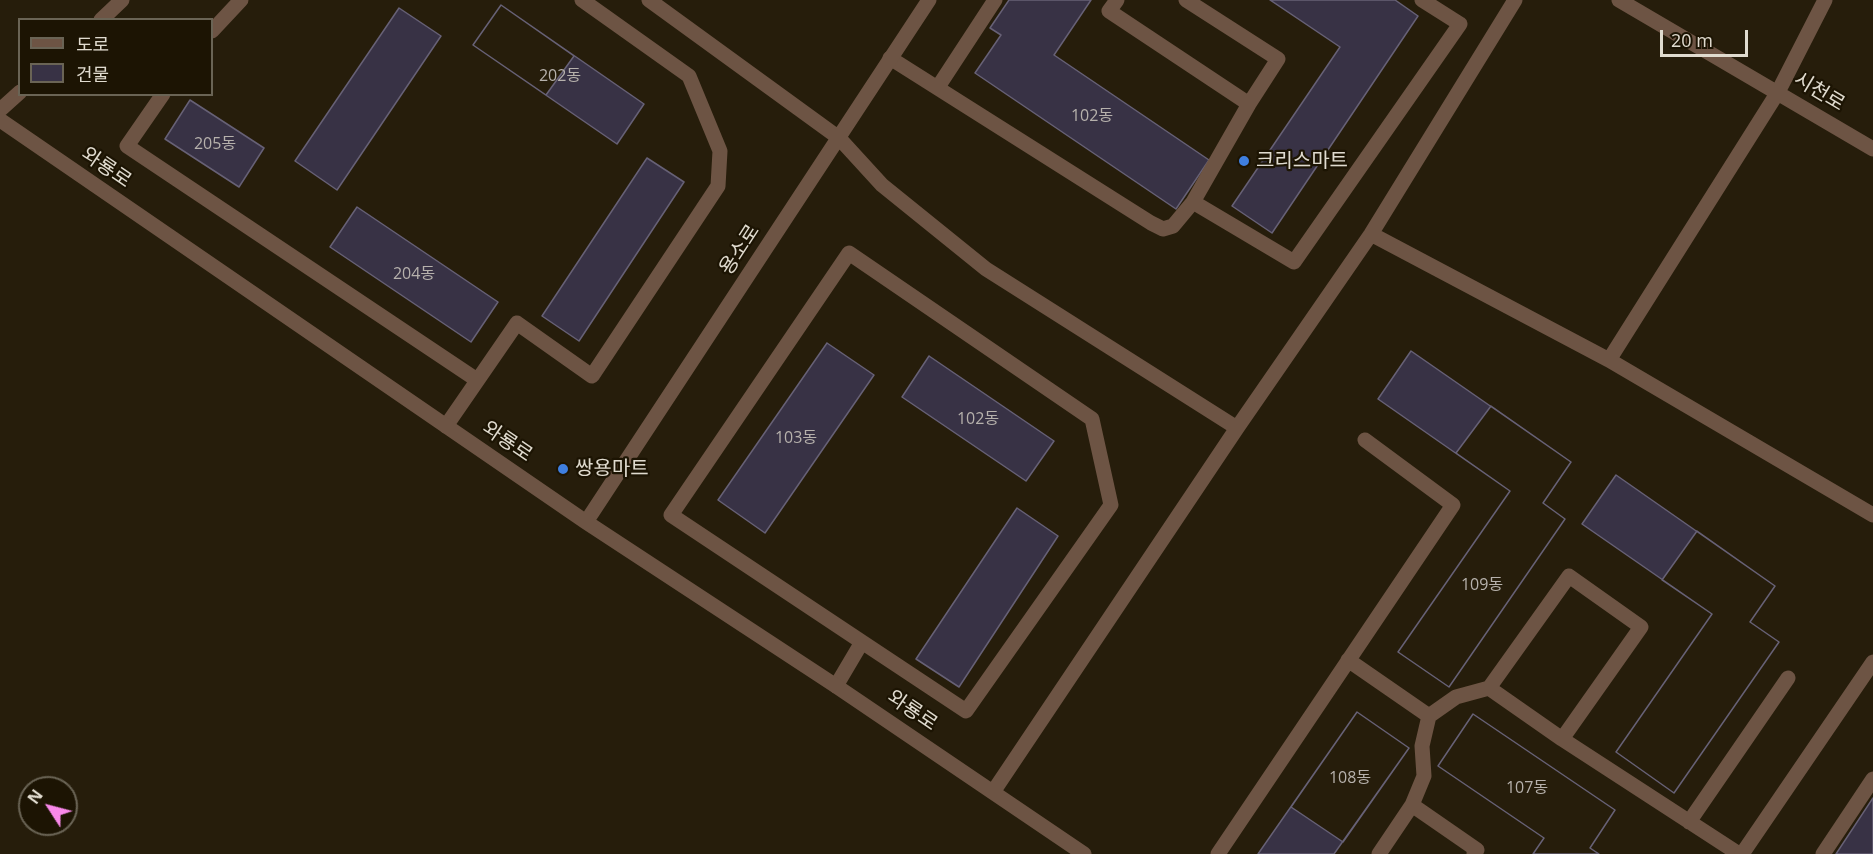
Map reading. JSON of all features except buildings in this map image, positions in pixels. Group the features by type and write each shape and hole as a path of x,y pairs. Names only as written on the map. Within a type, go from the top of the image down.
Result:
{"street":[{"path":"103,18 122,0"},
{"path":"213,30 241,0"},
{"path":"446,426 517,323 592,376 718,186 720,151 689,75 582,0"},
{"path":"649,0 839,138 882,185 986,269 1237,428"},
{"name":"용소로","path":"586,522 929,0"},
{"path":"938,87 994,0"},
{"path":"1117,0 1109,11 1249,104"},
{"path":"890,58 1163,229 1173,226 1180,220 1193,202 1249,104 1278,59 1186,0"},
{"path":"1193,202 1294,262 1460,24 1422,0"},
{"path":"993,792 1237,428 1371,234 1515,0"},
{"name":"시천로","path":"1619,0 1873,149"},
{"path":"1609,360 1778,92 1825,0"},
{"path":"0,110 18,94"},
{"path":"162,96 127,147 477,380"},
{"name":"와룡로","path":"0,120 586,522 836,686 1084,854"},
{"path":"1371,234 1609,360 1873,515"},
{"path":"849,253 1092,419 1111,505 966,711 862,642 671,515 849,253"},
{"path":"1218,854 1453,505 1365,440"},
{"path":"1379,854 1412,805 1424,776 1422,746 1429,716 1455,698 1489,688 1569,576 1641,627 1562,739"},
{"path":"836,686 862,642"},
{"path":"1348,660 1429,716"},
{"path":"1489,688 1562,739 1741,854 1873,662"},
{"path":"1689,822 1788,678"},
{"path":"1823,854 1873,779"},
{"path":"1412,805 1477,850 1474,854"}],"place":[{"name":"크리스마트","path":"1244,161"},
{"name":"쌍용마트","path":"563,469"}]}
